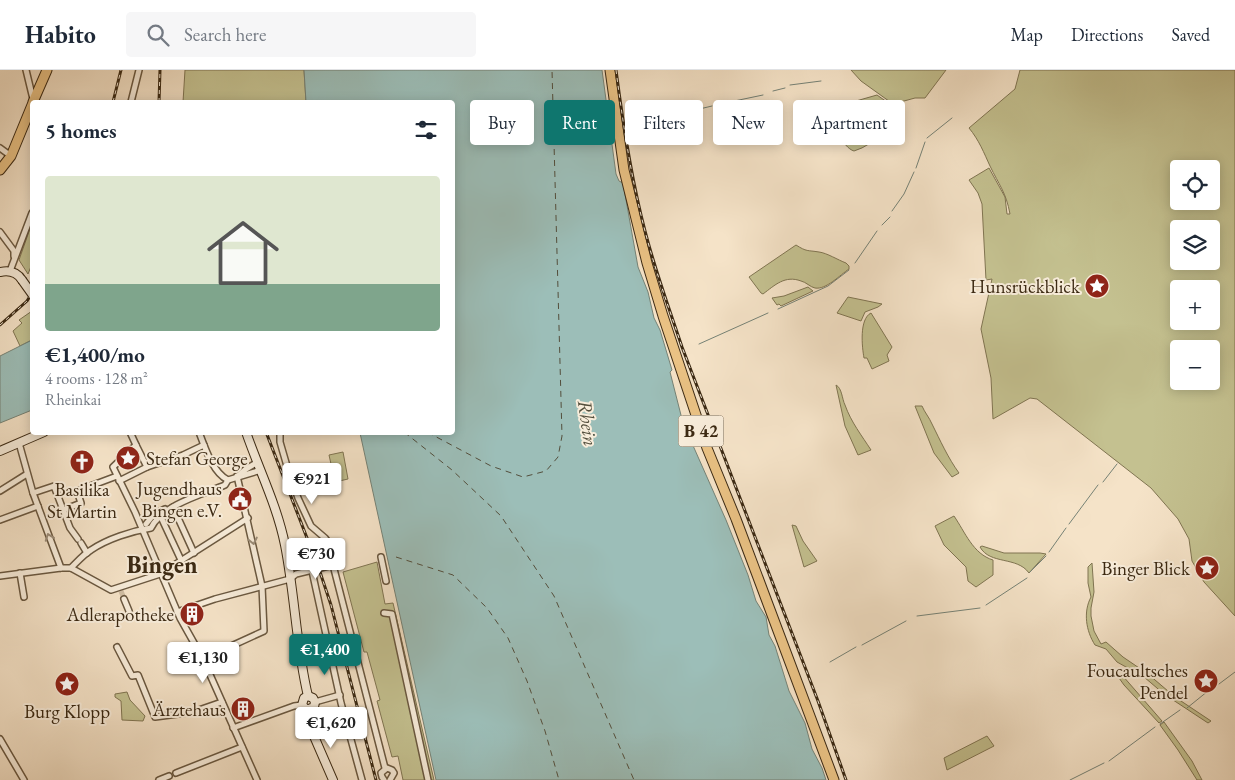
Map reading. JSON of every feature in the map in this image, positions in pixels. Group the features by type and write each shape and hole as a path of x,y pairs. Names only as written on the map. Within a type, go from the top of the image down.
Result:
{"main road":[{"path":"34,100 47,70"},
{"name":"B 42","path":"610,70 624,170 647,263 663,316 707,448 736,519 834,780"},
{"path":"0,170 11,156 30,110"},
{"path":"0,272 10,271 18,274 30,291"},
{"path":"0,451 37,435"},
{"path":"247,435 278,517 286,547 300,656 308,696"},
{"path":"306,707 314,707 315,702 313,698 308,696"},
{"path":"308,696 304,698 310,727 333,780"}],"street":[{"path":"26,70 32,100"},
{"path":"132,100 139,70"},
{"path":"0,148 11,156"},
{"path":"14,256 18,252 30,219"},
{"path":"0,232 14,251 10,271"},
{"path":"131,435 147,467"},
{"path":"200,435 221,477 228,480"},
{"path":"280,435 280,442 298,498 311,526 325,538 331,546 334,555 332,565 385,768"},
{"path":"19,443 33,493 61,568"},
{"path":"136,445 113,467 136,515 177,612 203,659 257,780"},
{"path":"63,510 81,503 76,491 183,455 204,445"},
{"path":"71,568 98,546 142,529 151,528 160,515 170,508 225,485 228,480 260,466"},
{"path":"0,491 27,474"},
{"path":"203,659 264,631 262,586 237,476"},
{"path":"33,493 54,486 70,528 87,554"},
{"path":"0,520 38,506"},
{"path":"136,515 145,521 154,514 170,508"},
{"path":"170,508 194,553"},
{"path":"160,515 181,560"},
{"path":"0,576 71,568 111,590 121,589 160,574 248,518"},
{"path":"381,557 386,581"},
{"path":"177,612 290,579 296,574 332,565"},
{"path":"312,571 340,695 362,780"},
{"path":"20,573 24,597"},
{"path":"124,599 129,611"},
{"path":"384,613 392,614 428,780"},
{"path":"117,647 132,676 138,675 155,716 193,712 222,702"},
{"path":"315,702 340,695"},
{"path":"233,728 294,706 306,707"},
{"path":"0,739 24,780"},
{"path":"176,773 242,747"},
{"path":"384,780 381,773 385,768"},
{"path":"385,768 393,772 393,777 390,780"},
{"path":"159,780 169,776"}],"shaded area":[{"path":"185,70 304,70 306,100 183,100"},
{"path":"851,70 946,70 925,98 905,101 887,100 861,81"},
{"path":"1020,70 1235,70 1235,616 1204,582 1192,561 1189,539 1178,519 1151,488 1037,399 1030,398 993,419 991,378 981,329 992,279 986,280 982,204 978,193 969,180 989,168 1005,197 978,142 969,128 1015,89","holes":["1005,197 1010,214 1007,214"]},
{"path":"877,95 884,100 860,100"},
{"path":"846,145 867,145 854,151"},
{"path":"30,229 30,269 28,274 19,260"},
{"path":"796,245 805,250 829,255 846,263 849,269 824,287 815,288 795,279 790,279 780,282 763,294 761,293 749,277"},
{"path":"808,287 813,291 781,306 777,305 772,298 784,296"},
{"path":"848,297 882,304 865,312 861,321 837,313"},
{"path":"30,312 30,341 20,346 13,331 22,323 19,320"},
{"path":"871,313 892,347 887,355 889,361 872,369 867,358 864,358 862,341 863,327 867,316"},
{"path":"836,385 841,391 850,417 871,450 858,455 845,426"},
{"path":"915,406 922,406 959,473 952,477 934,453"},
{"path":"343,452 348,479 335,482 329,455"},
{"path":"954,516 975,548 993,560 993,575 976,587 968,581 966,567 944,545 935,526"},
{"path":"792,525 796,526 803,541 817,561 804,567"},
{"path":"980,547 1004,553 1046,554 1029,573 1018,564 997,559 984,553"},
{"path":"377,562 385,604 393,603 434,780 403,780 398,756 392,757 377,701 380,700 367,652 364,652 343,572"},
{"path":"1092,563 1094,592 1091,616 1094,631 1101,644 1106,642 1175,697 1211,721 1208,723 1164,694 1144,677 1117,662 1106,649 1095,645 1089,634 1086,615 1091,597 1088,583 1088,567"},
{"path":"1122,675 1162,721 1159,723 1124,685 1119,678"},
{"path":"127,692 130,700 145,716 143,721 122,720 121,701 115,697 115,694"},
{"path":"1164,722 1192,761 1202,780 1197,780 1160,725"},
{"path":"987,736 994,746 947,770 944,758"}],"water":[{"name":"Rhein","path":"304,70 602,70 606,100 544,100 544,145 612,145 616,174 619,181 623,183 638,267 648,292 654,318 660,330 672,370 670,372 683,423 726,520 748,575 756,601 766,617 769,635 775,646 789,691 805,723 812,749 826,780 436,780 360,435 455,435 455,100 306,100"},
{"path":"30,341 30,411 0,423 0,356"}],"waterway":[{"path":"790,85 821,81"},
{"path":"773,91 785,88"},
{"path":"739,100 763,95"},
{"path":"703,108 712,106"},
{"path":"927,138 952,118"},
{"path":"916,168 925,142"},
{"path":"892,211 904,194 914,172"},
{"path":"882,225 890,217"},
{"path":"855,263 877,231"},
{"path":"778,309 828,286 849,270"},
{"path":"699,344 768,313"},
{"path":"1103,482 1117,464"},
{"path":"1069,524 1098,485"},
{"path":"1049,552 1066,528"},
{"path":"1030,572 1046,556"},
{"path":"986,605 1027,578"},
{"path":"917,616 980,608"},
{"path":"862,645 906,621"},
{"path":"830,662 856,647"},
{"path":"1219,684 1235,672"},
{"path":"1187,708 1208,691"},
{"path":"1160,724 1180,710"},
{"path":"1109,761 1155,727"},
{"path":"1070,780 1104,763"}],"ferry route":[{"path":"433,435 491,466 523,477 546,471 558,457 562,436 552,70"},
{"path":"408,435 452,470 501,516 554,596 634,780"},
{"path":"396,557 453,575 487,608 508,638 527,681 545,731 559,780"}],"tunnel":[{"path":"121,591 124,599"}],"railway":[{"path":"114,100 121,70"},
{"path":"159,100 160,70"},
{"path":"616,70 636,191 658,275 682,347 818,701 846,780"},
{"path":"0,325 30,296"},
{"path":"267,435 331,605 376,780"}],"place":[{"name":"Hunsrückblick","path":"1097,286"},
{"name":"Stefan George","path":"128,458"},
{"name":"Basilika St Martin","path":"82,462"},
{"name":"Jugendhaus Bingen e.V.","path":"240,499"},
{"name":"Binger Blick","path":"1207,568"},
{"name":"Adlerapotheke","path":"192,614"},
{"name":"Foucaultsches Pendel","path":"1206,681"},
{"name":"Burg Klopp","path":"67,684"},
{"name":"Ärztehaus","path":"243,709"}],"district":[{"name":"Bingen","path":"162,565"}]}
